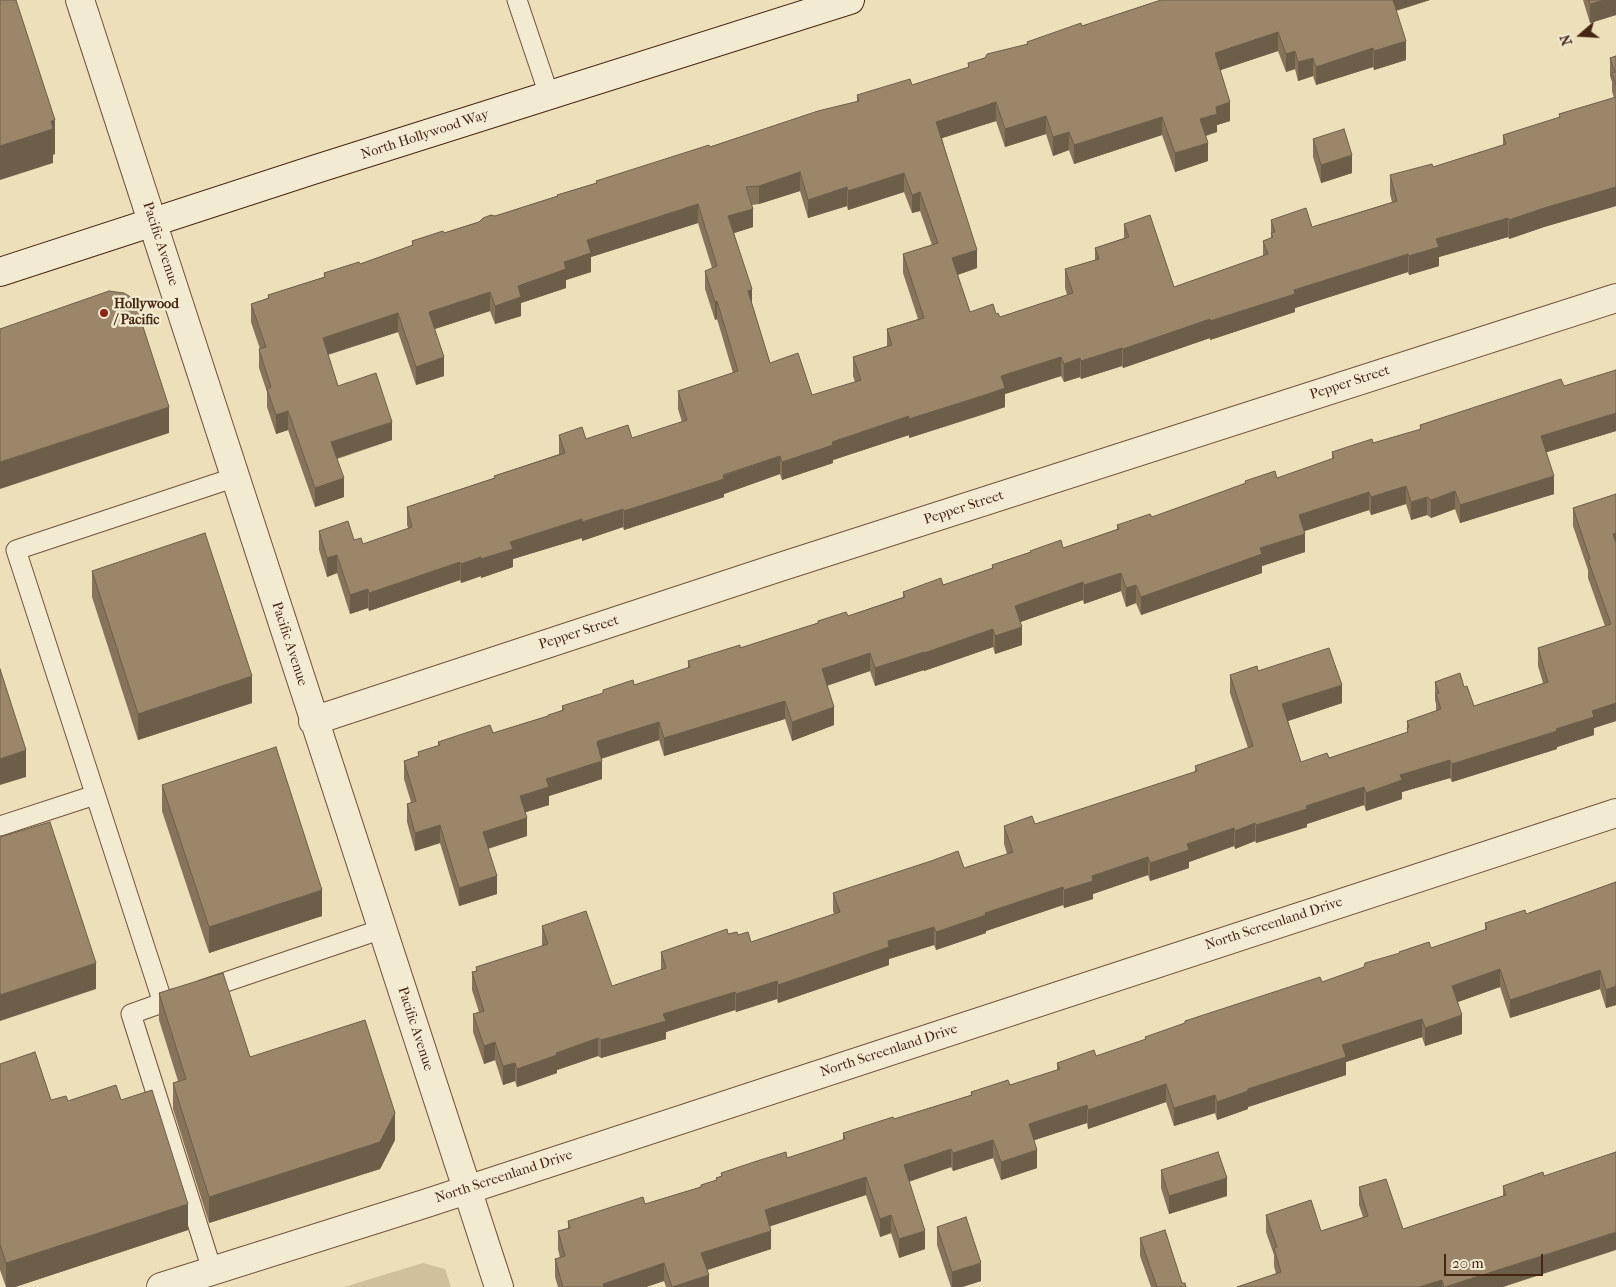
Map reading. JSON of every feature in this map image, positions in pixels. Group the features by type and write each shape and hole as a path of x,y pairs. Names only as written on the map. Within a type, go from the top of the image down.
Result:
{"street":[{"name":"Pacific Avenue","path":"80,0 499,1287"},
{"name":"North Hollywood Way","path":"0,272 850,0"},
{"name":"Pepper Street","path":"314,721 787,565 1616,298"},
{"name":"North Screenland Drive","path":"162,1287 1616,813"}],"lane":[{"path":"518,0 549,95"},
{"path":"163,1003 16,550 236,477"},
{"path":"0,826 96,795"},
{"path":"212,1270 131,1014 382,929"}],"shaded area":[{"path":"423,1263 445,1269 451,1287 344,1287"}],"building":[{"path":"0,0 16,0 55,120 51,121 53,129 0,146"},
{"path":"1161,0 1393,0 1406,41 1374,51 1373,48 1316,67 1313,58 1298,62 1295,51 1286,54 1278,32 1215,53 1230,102 1216,107 1217,114 1200,119 1208,143 1175,153 1162,117 1074,145 1069,132 1053,137 1046,116 1005,129 996,102 936,122 977,250 952,258 970,312 993,304 996,314 998,313 1000,317 1073,293 1065,269 1099,259 1095,248 1129,237 1124,224 1150,215 1174,287 1268,254 1263,241 1273,237 1271,233 1275,232 1271,220 1306,208 1312,227 1397,201 1390,175 1432,164 1433,167 1506,144 1503,135 1560,117 1559,114 1616,97 1616,187 1509,220 1508,218 1436,239 1439,247 1409,256 1408,254 1294,290 1295,294 1210,321 1210,319 1123,349 1081,361 1080,358 1064,364 1061,357 1001,376 1005,388 985,395 909,419 909,416 832,442 833,445 782,462 780,456 723,475 724,479 624,511 623,509 582,522 582,519 510,542 513,549 461,564 460,562 369,593 368,589 350,595 337,555 327,558 319,531 348,521 354,540 361,538 363,544 412,527 407,507 565,453 559,435 582,427 586,439 628,425 632,438 687,420 678,391 738,371 717,301 715,302 705,271 717,266 698,204 587,240 591,253 564,262 566,269 518,286 521,297 495,306 490,292 429,312 444,357 416,367 398,313 323,338 338,386 376,373 392,422 331,442 344,478 315,488 288,411 276,415 267,389 271,387 259,349 266,347 251,304 269,298 268,295 325,277 324,273 359,262 360,264 413,245 412,241 479,222 491,215 495,216 558,196 597,183 596,181 709,145 710,147 818,111 859,101 857,95 910,79 912,85 969,67 968,63 985,58 987,54 1028,44 1027,42 1081,23 1082,26","holes":["800,172 808,200 847,187 848,191 904,173 912,195 920,192 938,243 903,254 924,318 887,329 892,345 853,357 861,380 812,395 798,353 770,363 748,291 752,289 728,216 753,209 746,187 759,186"]},
{"path":"1589,0 1604,0 1590,4"},
{"path":"1616,56 1616,85 1612,73 1615,72 1610,58"},
{"path":"1344,129 1352,155 1321,165 1313,139"},
{"path":"109,291 124,293 134,299 169,407 0,462 0,329"},
{"path":"1616,370 1616,413 1541,436 1554,476 1460,505 1455,491 1431,500 1427,497 1411,502 1406,486 1371,497 1369,492 1299,515 1305,534 1260,548 1262,554 1141,597 1136,585 1126,588 1121,573 1084,585 1083,582 1015,606 1022,627 995,636 993,629 875,668 870,653 822,669 834,707 792,722 785,701 664,738 659,722 598,741 602,761 546,779 549,787 520,796 527,818 483,832 497,876 459,888 440,825 415,833 407,804 416,801 404,761 419,756 418,752 440,745 438,742 490,725 493,733 548,716 564,710 562,706 603,693 603,690 633,680 634,685 690,667 688,661 740,645 740,648 846,612 848,616 905,597 903,592 941,578 943,585 993,568 992,565 1061,540 1063,548 1119,529 1117,525 1150,514 1152,517 1246,483 1245,481 1275,471 1277,478 1334,458 1332,452 1372,439 1373,443 1421,429 1420,425 1561,379 1564,386"},
{"path":"1616,494 1616,533 1613,534 1616,543 1616,703 1592,711 1594,717 1556,729 1557,731 1452,764 1450,760 1400,775 1402,780 1366,793 1364,787 1306,806 1307,809 1256,825 1255,823 1235,831 1234,828 1187,844 1189,850 1150,863 1148,857 1092,876 1093,881 1064,890 1063,887 985,913 986,915 936,932 934,927 888,941 889,947 778,985 777,981 663,1014 666,1021 601,1040 598,1038 517,1069 515,1063 503,1066 495,1042 484,1046 473,1014 484,1011 472,972 477,971 476,967 548,944 542,926 586,911 612,986 666,968 661,952 727,929 728,934 737,932 738,935 748,932 751,942 840,912 833,893 958,851 964,868 1013,852 1004,826 1032,816 1035,824 1197,771 1195,766 1253,746 1230,675 1257,666 1258,671 1329,648 1342,685 1282,704 1301,762 1327,753 1329,758 1408,732 1407,721 1441,709 1436,694 1439,693 1435,682 1460,673 1464,687 1467,686 1474,706 1548,682 1538,648 1611,624 1588,560 1590,559 1573,508"},
{"path":"205,533 252,676 138,714 92,571"},
{"path":"0,669 26,750 0,759"},
{"path":"276,747 322,890 209,927 162,785"},
{"path":"50,822 96,963 0,995 0,837"},
{"path":"1616,882 1616,986 1606,990 1600,970 1510,1000 1500,969 1452,986 1462,1015 1425,1028 1422,1019 1342,1045 1346,1057 1248,1089 1248,1091 1217,1102 1215,1095 1174,1108 1166,1084 1088,1110 1087,1105 1029,1124 1037,1150 1001,1162 993,1140 953,1153 951,1149 904,1165 925,1231 899,1239 891,1215 880,1219 866,1177 765,1210 771,1231 701,1253 709,1275 672,1287 664,1263 603,1284 604,1287 563,1287 555,1259 565,1256 558,1231 570,1228 568,1221 643,1197 645,1204 701,1187 701,1185 717,1180 716,1178 722,1176 721,1173 757,1161 786,1152 787,1158 845,1139 843,1133 972,1095 971,1092 1008,1080 1010,1085 1060,1069 1057,1063 1094,1050 1096,1056 1146,1039 1145,1037 1185,1023 1185,1021 1320,977 1322,982 1364,967 1365,963 1429,942 1431,948 1487,929 1485,923 1525,910 1526,914"},
{"path":"223,973 250,1057 365,1020 395,1113 380,1142 209,1197 173,1083 186,1079 159,993"},
{"path":"35,1052 51,1100 66,1096 68,1101 116,1085 121,1100 152,1090 188,1204 6,1263 0,1244 0,1064"},
{"path":"1218,1152 1227,1178 1169,1196 1161,1170"},
{"path":"1616,1152 1616,1232 1445,1287 1442,1280 1419,1287 1237,1287 1281,1272 1274,1248 1277,1247 1266,1215 1311,1200 1321,1231 1368,1216 1359,1187 1386,1179 1403,1229 1506,1195 1503,1186 1543,1172 1544,1176"},
{"path":"966,1217 981,1263 952,1272 937,1227"},
{"path":"1165,1230 1182,1283 1185,1283 1186,1287 1157,1287 1140,1238"}],"place":[{"name":"Hollywood / Pacific","path":"104,313"}]}
